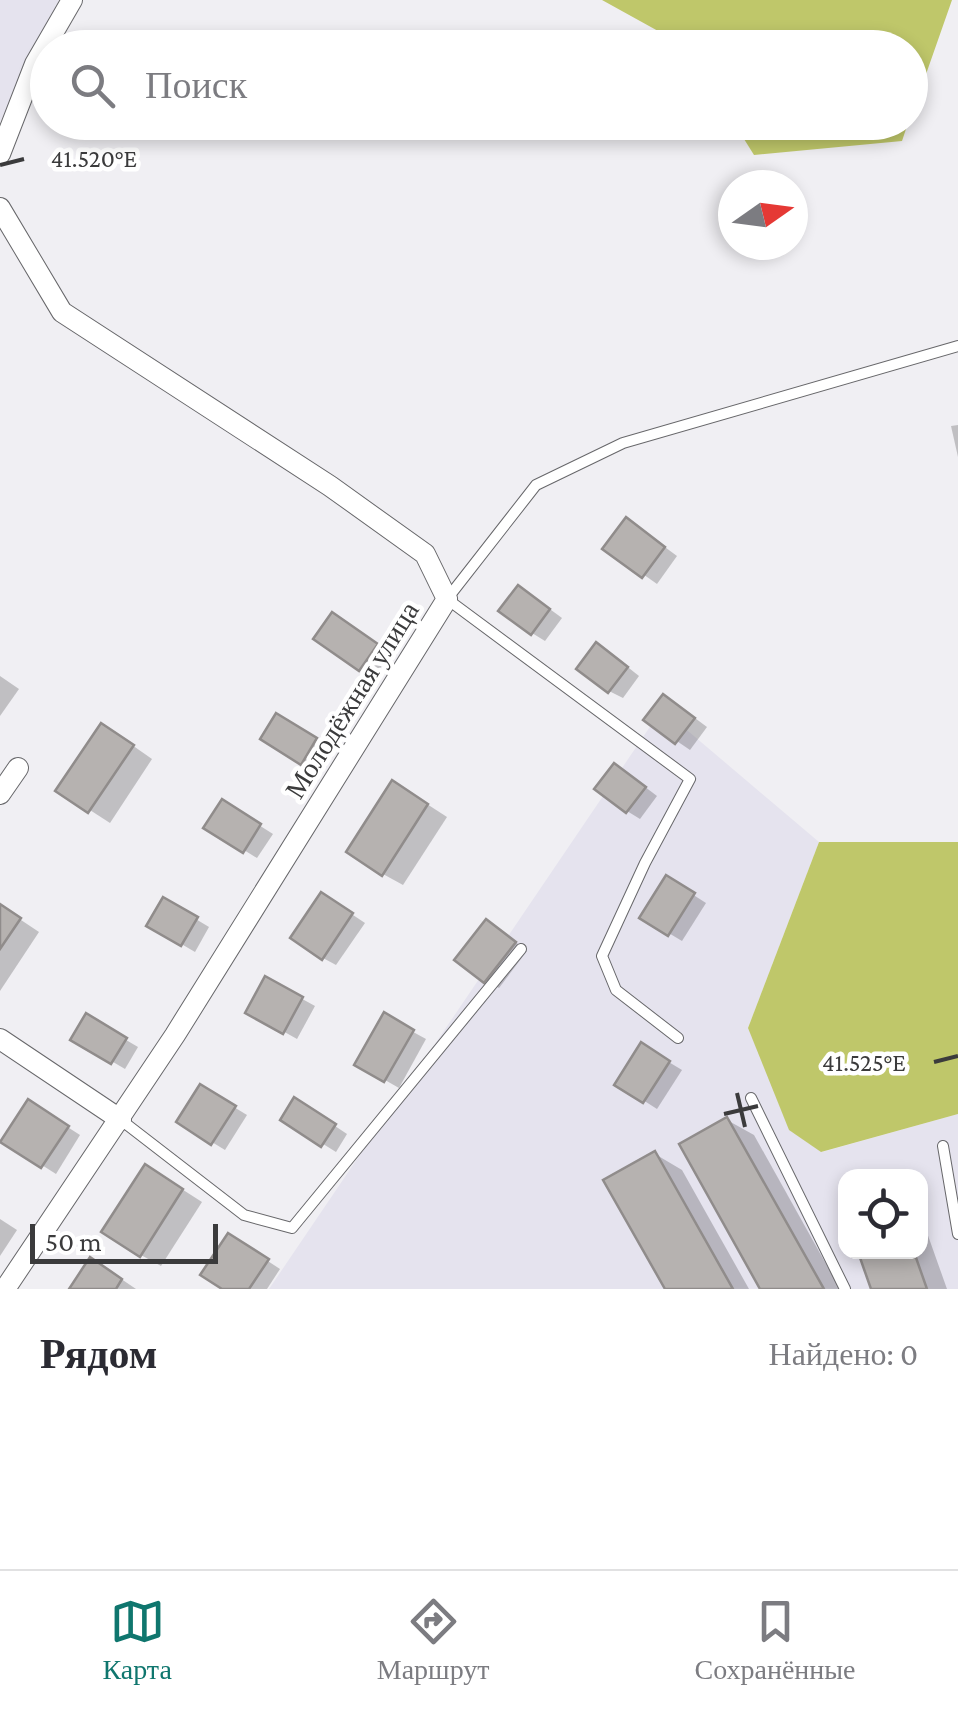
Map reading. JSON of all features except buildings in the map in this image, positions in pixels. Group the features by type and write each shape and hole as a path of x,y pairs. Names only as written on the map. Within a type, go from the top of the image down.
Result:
{"street":[{"path":"55,30 72,0"},
{"path":"0,154 30,77"},
{"name":"Молодёжная улица","path":"0,208 62,312 330,486 425,554 447,598 121,1120 6,1289"},
{"path":"0,794 18,768"},
{"path":"0,1039 121,1120"}],"lane":[{"path":"678,1038 616,990 602,956 690,779 447,598 536,485 623,444 958,346"},
{"path":"121,1120 244,1214 292,1228 521,949"},
{"path":"751,1098 845,1289"},
{"path":"942,1146 958,1234"}],"shaded area":[{"path":"0,0 59,0 44,30 30,30 30,60 0,122"},
{"path":"662,709 819,842 748,1028 822,1152 958,1114 958,1289 269,1289"}],"green space":[{"path":"602,0 952,0 928,68 928,30 656,30"},
{"path":"745,140 902,140 902,141 754,155"},
{"path":"819,842 958,842 958,1114 821,1152 789,1130 748,1028"}]}
